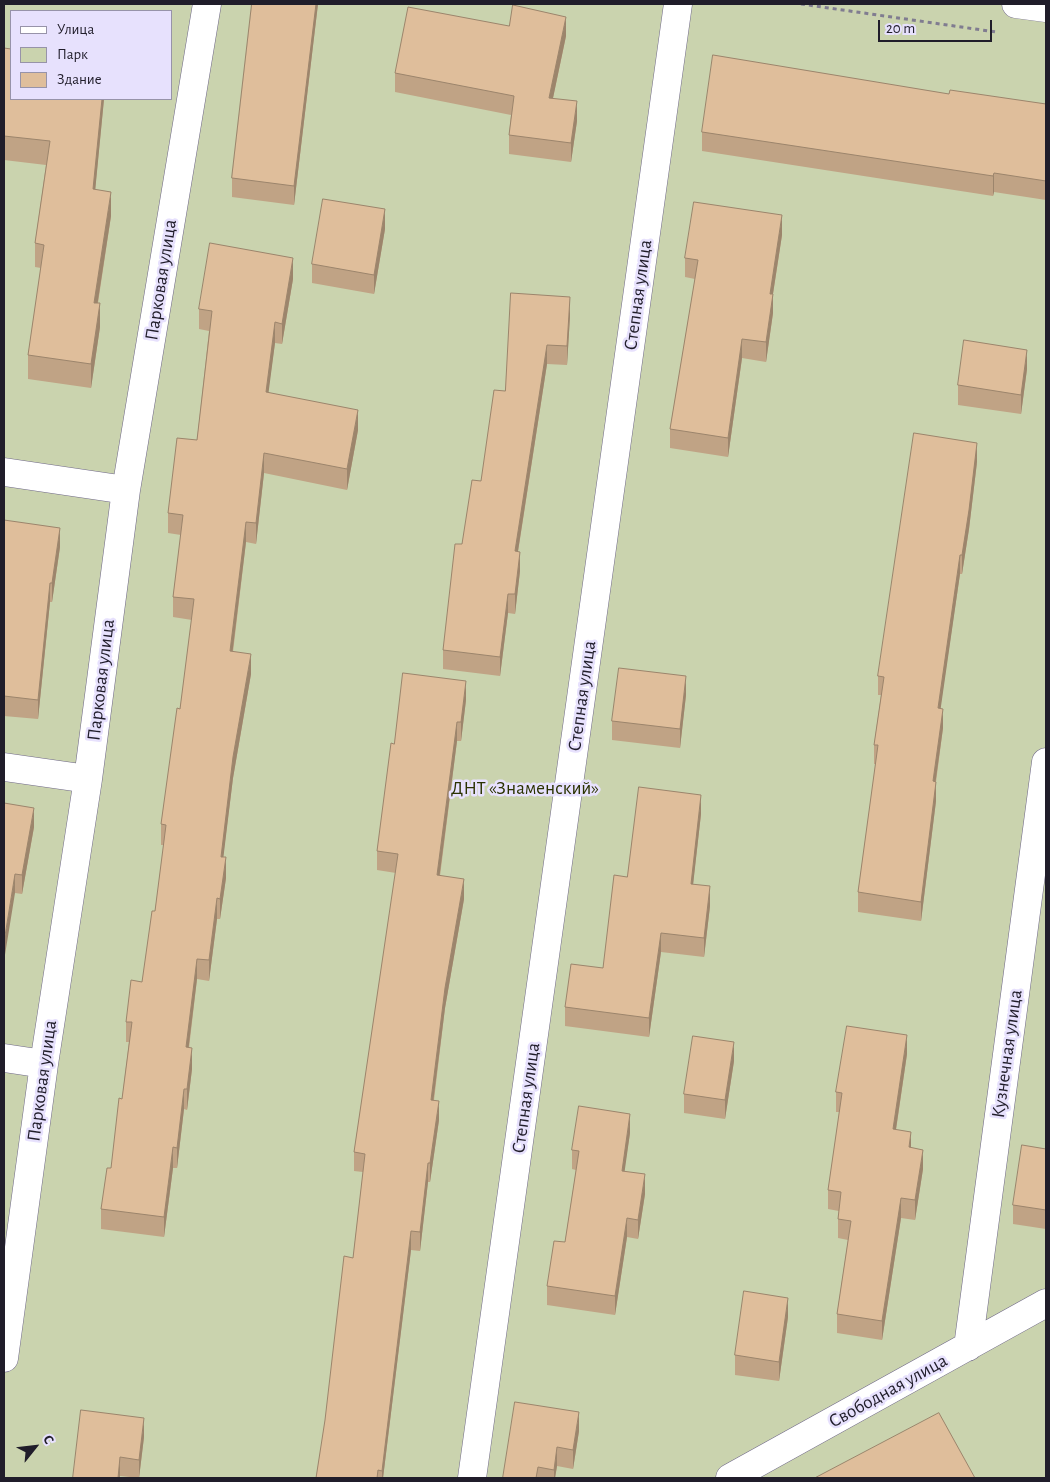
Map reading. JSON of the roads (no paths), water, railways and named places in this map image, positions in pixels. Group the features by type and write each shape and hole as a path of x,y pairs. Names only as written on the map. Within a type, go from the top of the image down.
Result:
{"street":[{"name":"Парковая улица","path":"4,1358 44,1064 88,780 126,490 207,4"},
{"name":"Степная улица","path":"472,1478 678,4"},
{"path":"1016,4 1046,8"},
{"path":"4,472 126,490"},
{"name":"Кузнечная улица","path":"968,1347 1046,762"},
{"path":"4,767 88,780"},
{"path":"4,1058 44,1064"},
{"name":"Свободная улица","path":"730,1478 1046,1303"}],"park label":[{"name":"ДНТ «Знаменский»","path":"525,788"}]}
